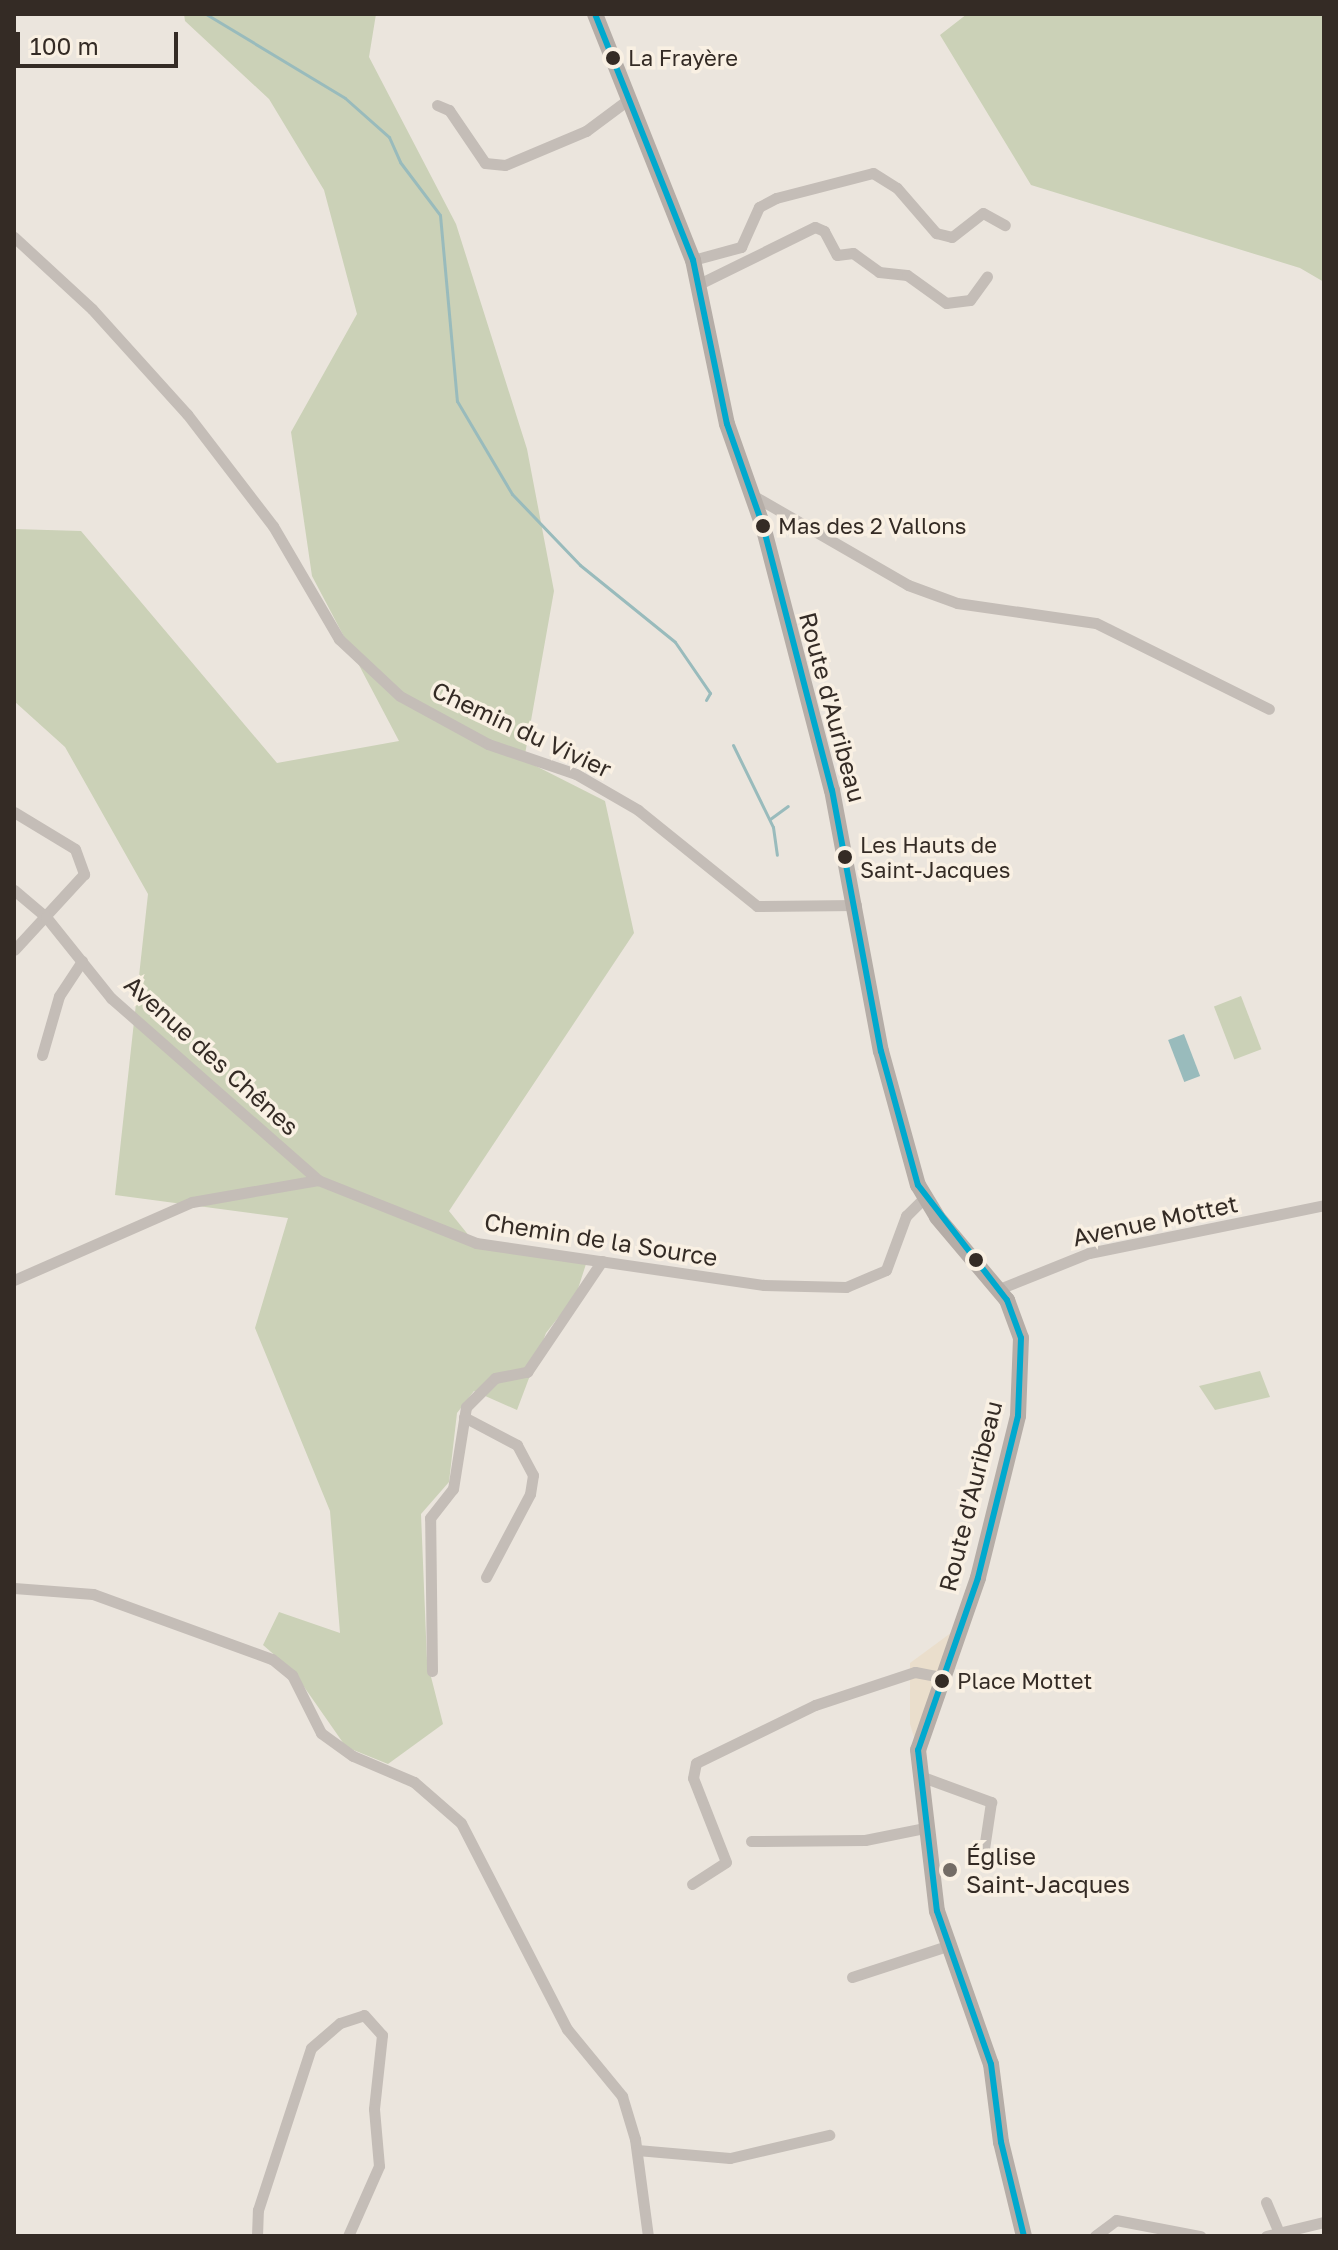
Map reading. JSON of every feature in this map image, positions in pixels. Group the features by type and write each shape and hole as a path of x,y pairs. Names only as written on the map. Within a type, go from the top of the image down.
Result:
{"street":[{"name":"Route d'Auribeau","path":"595,14 650,145 693,260 727,424 754,496 856,905 881,1051 923,1199 999,1289 1021,1338 1018,1416 978,1578 918,1750 924,1828 947,1946 991,2064 1001,2142 1021,2233"},
{"path":"437,105 449,110 485,163 505,165 586,131 629,99"},
{"path":"693,260 741,247 759,207 776,198 873,173 897,188 936,233 952,237 983,213 1005,225"},
{"path":"699,284 815,227 837,255 853,253 879,272 907,275 946,303 970,300 987,277"},
{"name":"Chemin du Vivier","path":"14,237 92,309 187,414 273,526 339,639 400,696 488,744 576,774 638,810 757,906 856,905"},
{"path":"754,496 908,585 957,603 1096,623 1243,691 1269,709"},
{"path":"14,812 83,858 84,874 14,950"},
{"name":"Avenue des Chênes","path":"14,890 46,917 111,998 318,1180"},
{"path":"42,1055 59,996 82,961"},
{"path":"14,1280 192,1202 318,1180"},
{"name":"Chemin de la Source","path":"318,1180 476,1243 764,1285 846,1287 886,1270 906,1216 923,1199"},
{"name":"Avenue Mottet","path":"999,1289 1089,1253 1324,1205"},
{"path":"432,1671 430,1518 453,1489 464,1417 495,1378 527,1372 602,1261"},
{"path":"464,1417 517,1445 533,1475 530,1494 486,1577"},
{"path":"14,1588 93,1594 272,1659 292,1675 321,1733 334,1744 414,1782 446,1808 470,1835 496,1882 567,2029 622,2096 637,2150 648,2236"},
{"path":"692,1884 726,1862 693,1778 696,1763 815,1705 915,1672 941,1677"},
{"path":"920,1776 991,1802 984,1849"},
{"path":"751,1841 865,1840 924,1828"},
{"path":"852,1977 947,1946"},
{"path":"257,2236 258,2210 311,2048 340,2023 364,2015 382,2035 374,2109 379,2166 348,2236"},
{"path":"637,2150 730,2158 829,2135"},
{"path":"1266,2202 1279,2233"},
{"path":"1095,2236 1116,2220 1200,2236"},
{"path":"1266,2236 1324,2222"}],"green space":[{"path":"184,14 376,14 369,57 456,224 527,449 554,591 524,760 605,801 634,933 449,1211 470,1237 586,1264 576,1295 546,1333 517,1410 474,1391 457,1413 449,1482 421,1514 427,1661 443,1724 388,1764 346,1747 293,1671 263,1645 279,1612 340,1633 330,1511 255,1328 288,1218 115,1195 148,894 65,747 14,701 14,529 81,531 277,763 399,741 312,576 291,432 357,314 324,190 269,99 185,21"},
{"path":"967,14 1324,14 1324,282 1300,268 1031,185 940,35"},
{"path":"1241,996 1261,1049 1234,1060 1214,1006"},
{"path":"1260,1371 1270,1397 1215,1410 1199,1386"}],"shaded area":[{"path":"959,1627 918,1750 910,1724 910,1663"}],"water":[{"path":"1184,1034 1200,1076 1184,1082 1168,1040"}],"waterway":[{"path":"206,14 345,98 389,137 400,162 440,215 457,401 512,494 580,565 675,642 710,693 706,700"},
{"path":"733,745 773,827 777,855"},
{"path":"770,819 788,806"}],"transit line":[{"path":"595,14 693,260 727,424 763,526 832,790 881,1051 918,1185 1007,1300 1021,1338 1018,1416 978,1578 918,1750 937,1911 991,2064 1001,2142 1024,2236"}],"place":[{"name":"La Frayère","path":"613,58"},
{"name":"Mas des 2 Vallons","path":"763,526"},
{"name":"Les Hauts de Saint-Jacques","path":"845,857"},
{"name":"Place Mottet","path":"942,1681"},
{"name":"Église Saint-Jacques","path":"950,1870"}]}
